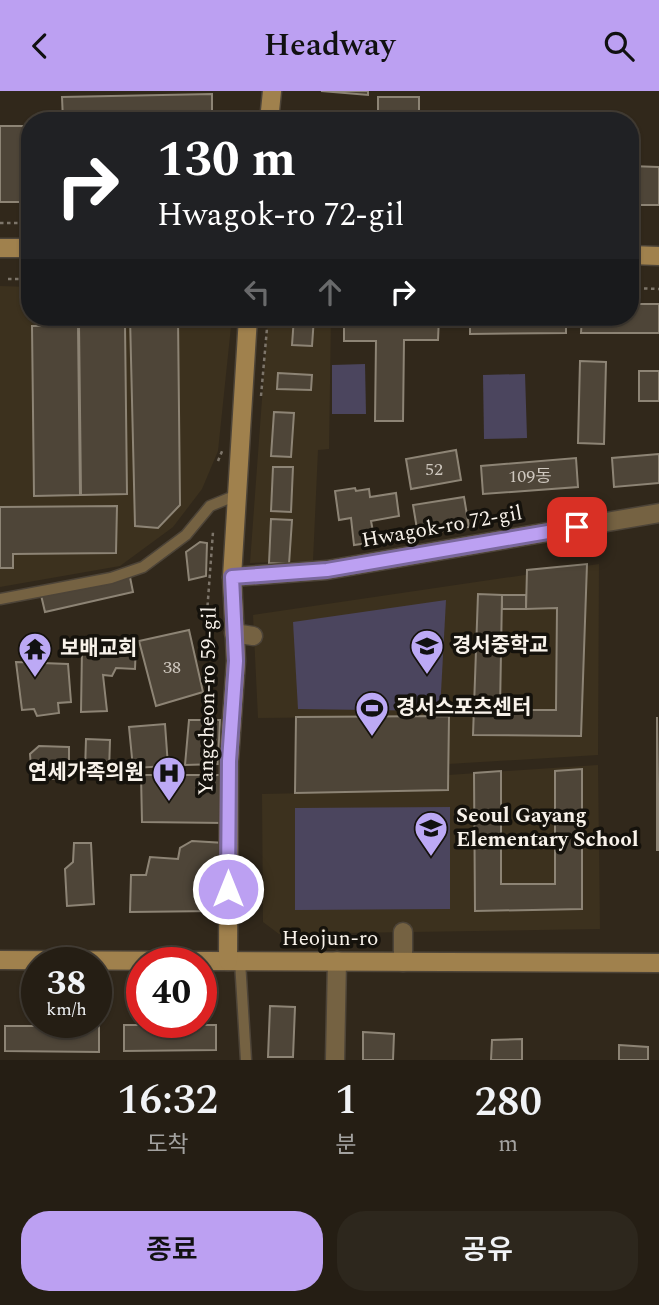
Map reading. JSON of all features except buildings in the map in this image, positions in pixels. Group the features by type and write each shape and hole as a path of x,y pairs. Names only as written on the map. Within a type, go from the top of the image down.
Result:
{"street":[{"path":"270,112 272,91"},
{"path":"0,248 21,248"},
{"path":"639,255 659,256"},
{"name":"Yangcheon-ro 59-gil","path":"234,961 229,761 236,661 232,577 247,326"},
{"name":"Hwagok-ro 72-gil","path":"232,577 327,570 659,513"},
{"path":"234,633 253,636"},
{"path":"403,932 403,962"},
{"name":"Heojun-ro","path":"0,960 659,963"},
{"path":"335,1060 337,961"}],"lane":[{"path":"0,599 111,578 143,566 186,535 210,506 237,495"},
{"path":"234,961 246,1060"}],"path":[{"path":"0,223 21,223"},
{"path":"8,279 21,279"},
{"path":"639,288 659,289"},
{"path":"207,613 212,532"}],"shaded area":[{"path":"0,286 21,287 21,326 231,326 218,451 202,489 173,527 120,566 0,587"},
{"path":"267,326 331,326 329,449 318,450 313,561 250,563"},
{"path":"365,364 366,414 332,414 332,365"},
{"path":"525,374 527,438 484,439 483,375"},
{"name":"경서중학교","path":"599,564 598,755 448,764 449,716 258,718 253,615"},
{"path":"446,600 440,711 298,709 293,622"},
{"name":"Seoul Gayang Elementary School","path":"598,765 600,929 279,934 263,922 262,794 447,790 448,775"},
{"path":"450,807 450,909 295,910 295,808"}],"place":[{"name":"경서중학교","path":"427,676"},
{"name":"보배교회","path":"35,679"},
{"name":"경서스포츠센터","path":"372,738"},
{"name":"연세가족의원","path":"169,803"},
{"name":"Seoul Gayang Elementary School","path":"431,858"}],"route":[{"path":"228,889 229,761 236,661 232,577 327,570 577,527"}]}
